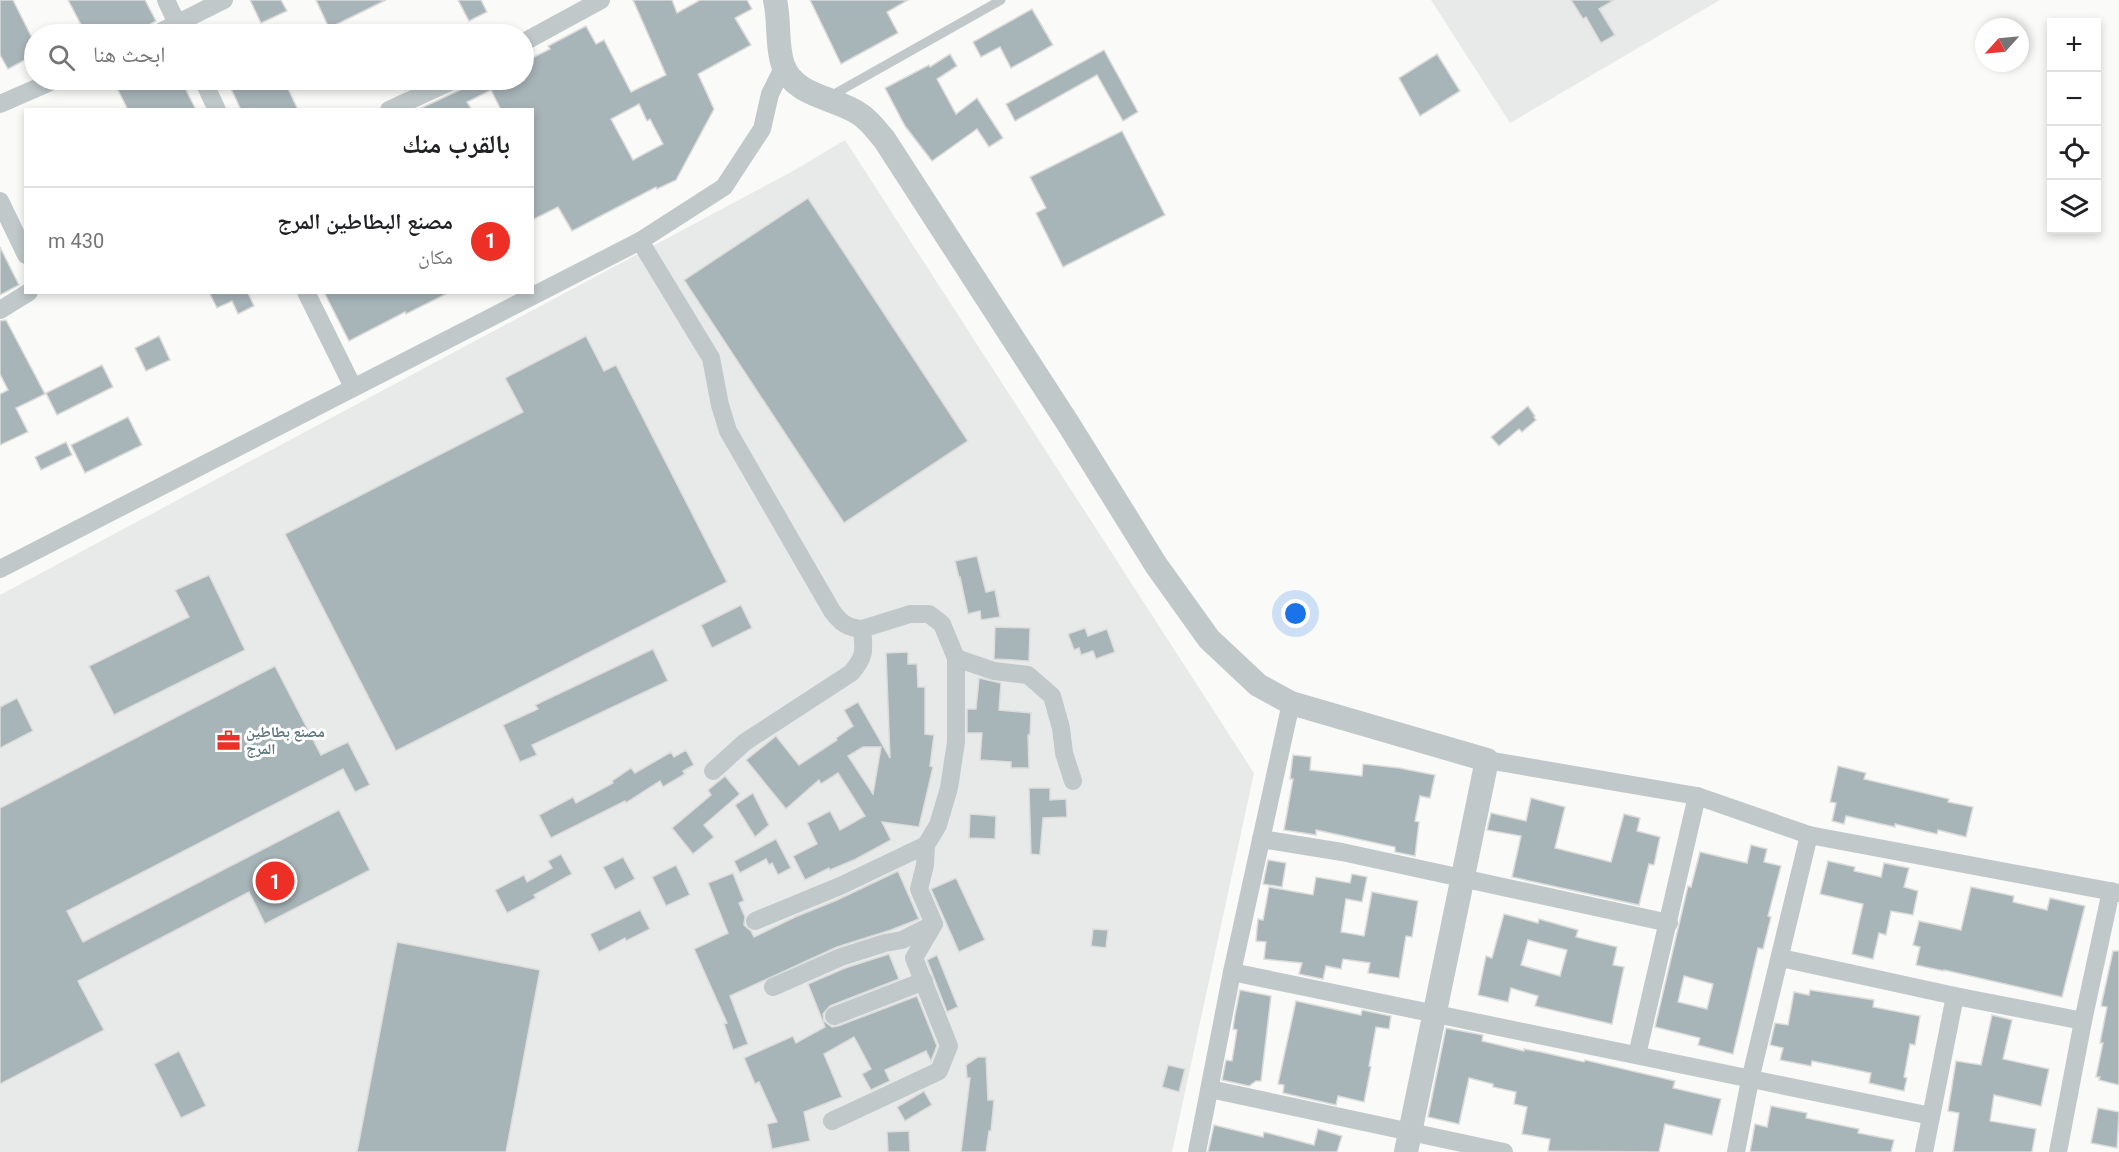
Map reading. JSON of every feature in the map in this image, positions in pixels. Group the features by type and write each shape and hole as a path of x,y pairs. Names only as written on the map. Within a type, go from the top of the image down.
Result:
{"street":[{"path":"166,0 177,24"},
{"path":"189,24 224,0"},
{"path":"534,37 601,0"},
{"path":"775,0 783,66 794,80 813,94 861,115 884,139 1069,425 1150,556 1209,639 1258,685 1291,703 1487,760 1697,796 1809,836 2115,892 2083,1021 2058,1152"},
{"path":"0,569 640,241 724,187 762,129 770,94 783,66"},
{"path":"0,104 32,90"},
{"path":"208,90 216,108"},
{"path":"393,108 432,90"},
{"path":"0,201 24,251"},
{"path":"640,241 711,358 720,405 728,431 841,623 862,629 910,614 929,614 942,624 956,658 956,742 949,788 938,825 927,845 919,889 934,924"},
{"path":"0,310 26,294"},
{"path":"307,294 353,387"},
{"path":"713,771 745,742 851,673 861,662 865,651 862,629"},
{"path":"956,658 994,671 1028,675 1052,696 1061,728 1064,753 1073,781"},
{"path":"1197,1152 1232,972 1291,703"},
{"path":"1408,1143 1487,760"},
{"path":"1637,1055 1697,796"},
{"path":"1736,1152 1750,1080 1809,836"},
{"path":"1261,839 1342,852 1669,923"},
{"path":"755,921 840,886 927,845"},
{"path":"832,1122 939,1071 949,1046 914,958 934,924"},
{"path":"773,987 841,957 902,939 934,924"},
{"path":"1781,958 2083,1021"},
{"path":"1232,972 1931,1116"},
{"path":"834,1016 924,981"},
{"path":"1924,1152 1955,996"},
{"path":"1210,1089 1408,1143 1504,1152"}],"lane":[{"path":"824,99 1001,0"}],"shaded area":[{"path":"1431,0 1720,0 1510,123"},
{"path":"845,140 1254,773 1172,1152 0,1152 0,595 793,171"}],"building":[{"path":"0,0 13,0 25,24 24,60 8,69 0,55"},
{"path":"68,0 145,0 156,21 151,24 81,24"},
{"path":"250,0 281,0 287,11 261,23"},
{"path":"316,0 386,0 337,24 327,24"},
{"path":"458,0 481,0 487,12 469,21"},
{"path":"633,0 672,0 677,13 700,0 747,0 752,9 735,18 751,45 698,74 714,109 676,180 657,189 656,187 572,231 558,207 534,219 534,108 500,108 491,90 534,90 534,57 550,49 548,46 586,26 596,44 604,40 631,92 666,75","holes":["639,104 647,121 650,119 663,144 633,160 611,119"]},
{"path":"810,0 908,0 887,12 898,33 841,64"},
{"path":"1571,0 1614,0 1599,9 1615,35 1601,43 1586,17 1583,19"},
{"path":"1032,9 1053,45 1011,68 1000,47 981,57 973,42"},
{"path":"1104,50 1138,112 1123,121 1097,75 1015,121 1006,104"},
{"path":"950,54 957,66 937,79 956,114 977,98 1003,138 989,147 977,129 932,161 905,126 885,88 929,65 930,67"},
{"path":"1437,54 1460,91 1420,116 1399,78"},
{"path":"118,90 186,90 195,108 127,108"},
{"path":"232,90 289,90 297,108 240,108"},
{"path":"460,90 491,90 467,102 471,108 421,108"},
{"path":"1122,131 1165,215 1063,267 1036,213 1046,208 1030,177"},
{"path":"808,198 968,441 844,523 684,280"},
{"path":"0,247 19,285 0,295"},
{"path":"210,294 248,294 254,306 238,314 232,301 217,308"},
{"path":"325,294 446,294 406,314 405,312 349,341"},
{"path":"6,320 45,394 16,408 28,432 0,445 0,394 8,390 0,374 0,321"},
{"path":"159,336 170,360 146,371 135,348"},
{"path":"586,336 604,371 616,365 727,582 396,751 285,534 523,412 505,378"},
{"path":"102,365 113,387 57,415 46,393"},
{"path":"1528,406 1536,420 1522,432 1519,429 1499,446 1491,437"},
{"path":"128,417 142,445 85,473 71,445"},
{"path":"66,442 72,455 41,470 35,457"},
{"path":"977,556 986,592 995,590 1000,617 981,620 980,611 968,614 955,561"},
{"path":"209,575 245,650 114,715 89,666 189,617 175,590"},
{"path":"741,605 752,628 712,648 701,625"},
{"path":"995,627 1030,628 1029,661 994,659"},
{"path":"1085,628 1088,636 1107,629 1115,652 1096,659 1093,651 1081,655 1079,648 1074,650 1068,634"},
{"path":"653,649 668,681 532,745 537,755 520,762 503,725 538,709 535,705"},
{"path":"908,652 908,664 917,664 918,687 925,687 925,734 934,735 930,766 933,767 919,827 882,822 891,840 856,859 830,870 829,868 805,880 793,856 817,844 807,823 830,811 840,830 865,816 838,773 821,784 819,780 786,809 746,760 776,736 799,765 837,740 836,738 853,726 844,710 858,702 890,758 886,653","holes":["863,747 881,747 873,794 848,756"]},
{"path":"275,666 321,755 348,742 370,785 355,792 343,769 67,911 83,942 339,810 370,870 265,924 249,892 78,981 104,1030 0,1084 0,808"},
{"path":"979,678 1001,683 999,710 1031,713 1030,735 1028,735 1029,768 1011,768 1011,762 980,760 982,733 967,733 967,709 976,709"},
{"path":"17,698 33,731 0,748 0,707"},
{"path":"686,750 694,765 683,771 685,774 663,787 660,781 626,803 625,801 551,838 539,815 573,797 576,803 613,783 612,781 631,768 635,773 671,752 674,757"},
{"path":"1293,755 1311,757 1310,770 1362,776 1363,764 1435,775 1430,798 1420,796 1415,821 1419,822 1415,856 1395,852 1395,847 1316,830 1316,835 1284,830 1293,779 1290,779"},
{"path":"1838,766 1866,773 1864,779 1973,807 1966,837 1938,830 1937,834 1895,824 1895,827 1846,816 1844,824 1832,821 1836,803 1830,802"},
{"path":"725,776 740,794 704,825 714,837 693,854 672,828 711,795 708,790"},
{"path":"1029,788 1050,788 1050,800 1066,799 1067,817 1043,818 1040,855 1031,854"},
{"path":"753,793 769,825 755,837 735,805"},
{"path":"1531,798 1565,807 1555,848 1611,862 1624,814 1640,818 1637,831 1660,837 1654,865 1649,864 1639,905 1512,877 1521,836 1487,830 1491,813 1526,821"},
{"path":"970,814 996,816 995,839 969,838"},
{"path":"776,839 791,868 778,875 772,863 769,865 766,859 740,873 734,861"},
{"path":"1751,845 1767,849 1764,862 1781,866 1768,916 1771,917 1763,949 1758,948 1733,1054 1698,1045 1700,1038 1655,1027 1688,886 1691,887 1700,852 1747,863","holes":["1684,976 1713,984 1707,1009 1678,1002"]},
{"path":"561,854 572,874 534,895 536,898 507,913 495,890 524,875 527,882 552,868 548,861"},
{"path":"623,857 635,879 615,890 603,867"},
{"path":"1268,860 1286,863 1282,887 1263,884"},
{"path":"1828,861 1855,867 1854,871 1881,877 1884,863 1909,868 1904,887 1918,891 1913,915 1891,911 1886,935 1879,933 1873,959 1852,954 1863,904 1820,894"},
{"path":"676,865 690,895 666,906 652,877"},
{"path":"898,871 919,919 837,947 730,996 748,1044 733,1050 724,1024 727,1023 694,949 728,933 708,883 733,873 744,901 739,903 745,917 744,925 754,937"},
{"path":"1352,874 1367,877 1362,902 1346,899 1341,932 1364,936 1372,892 1418,901 1412,937 1406,936 1399,978 1368,973 1370,963 1343,959 1341,969 1326,966 1323,979 1299,974 1302,963 1264,959 1266,942 1256,941 1258,919 1263,920 1269,887 1313,895 1316,877 1350,883"},
{"path":"956,878 985,940 959,952 931,889"},
{"path":"1971,887 2014,896 2013,902 2047,910 2050,898 2085,906 2062,997 1916,965 1920,947 1913,945 1919,921 1961,930"},
{"path":"640,910 650,929 626,941 625,938 599,952 590,934"},
{"path":"1504,914 1538,923 1539,919 1578,930 1576,937 1617,947 1613,965 1624,967 1612,1024 1535,1006 1538,996 1511,988 1508,1002 1478,995 1486,956 1492,958","holes":["1528,940 1567,950 1560,976 1521,965"]},
{"path":"1093,929 1108,930 1106,948 1091,946"},
{"path":"397,942 540,970 506,1152 357,1152"},
{"path":"2113,951 2119,951 2119,1085 2099,1080 2100,1077 2096,1077 2107,1007 2101,1006"},
{"path":"889,954 899,979 830,1006 823,1014 824,1021 832,1027 838,1026 917,996 937,1046 931,1061 926,1051 885,1070 890,1081 871,1090 862,1074 871,1069 854,1037 824,1054 842,1097 804,1112 810,1141 772,1149 767,1124 777,1122 759,1082 755,1084 744,1058 793,1036 796,1043 825,1027 808,984 845,968"},
{"path":"937,955 958,1007 947,1012 927,960"},
{"path":"1240,990 1271,996 1261,1081 1256,1081 1249,1086 1222,1080 1226,1060 1232,1061 1237,1030 1233,1029"},
{"path":"1810,990 1874,1000 1873,1007 1920,1016 1915,1045 1910,1044 1904,1091 1869,1083 1871,1073 1812,1061 1811,1066 1780,1060 1783,1048 1770,1045 1775,1023 1788,1025 1794,992 1809,995"},
{"path":"1296,1001 1361,1015 1362,1010 1391,1016 1389,1029 1376,1027 1364,1102 1338,1096 1336,1105 1283,1093 1284,1085 1278,1084"},
{"path":"1992,1015 2012,1020 2003,1059 2049,1069 2041,1106 1994,1095 1990,1121 2036,1129 2032,1152 1953,1152 1959,1113 1948,1111 1956,1061 1981,1065"},
{"path":"1446,1028 1483,1035 1482,1041 1524,1051 1524,1049 1541,1052 1584,1062 1585,1060 1675,1081 1673,1088 1721,1099 1712,1135 1665,1124 1659,1152 1548,1151 1550,1139 1522,1134 1527,1107 1514,1104 1516,1092 1469,1078 1459,1124 1428,1117"},
{"path":"179,1051 206,1106 181,1118 154,1064"},
{"path":"978,1057 986,1057 988,1100 994,1100 991,1131 989,1131 986,1152 961,1152 970,1078 967,1078 966,1065"},
{"path":"1168,1065 1185,1069 1179,1092 1162,1087"},
{"path":"924,1091 932,1105 905,1121 897,1107"},
{"path":"1771,1106 1807,1113 1806,1118 1859,1129 1858,1133 1894,1140 1891,1152 1750,1152 1755,1124 1767,1127"},
{"path":"2098,1108 2119,1112 2117,1148 2091,1143"},
{"path":"1214,1125 1263,1137 1264,1132 1314,1145 1318,1129 1342,1136 1337,1152 1208,1152"},
{"path":"909,1131 910,1152 888,1152 887,1132"}],"place":[{"name":"مصنع بطاطين المرج","path":"228,741"},
{"name":"مصنع البطاطين المرج","path":"275,881"}]}
